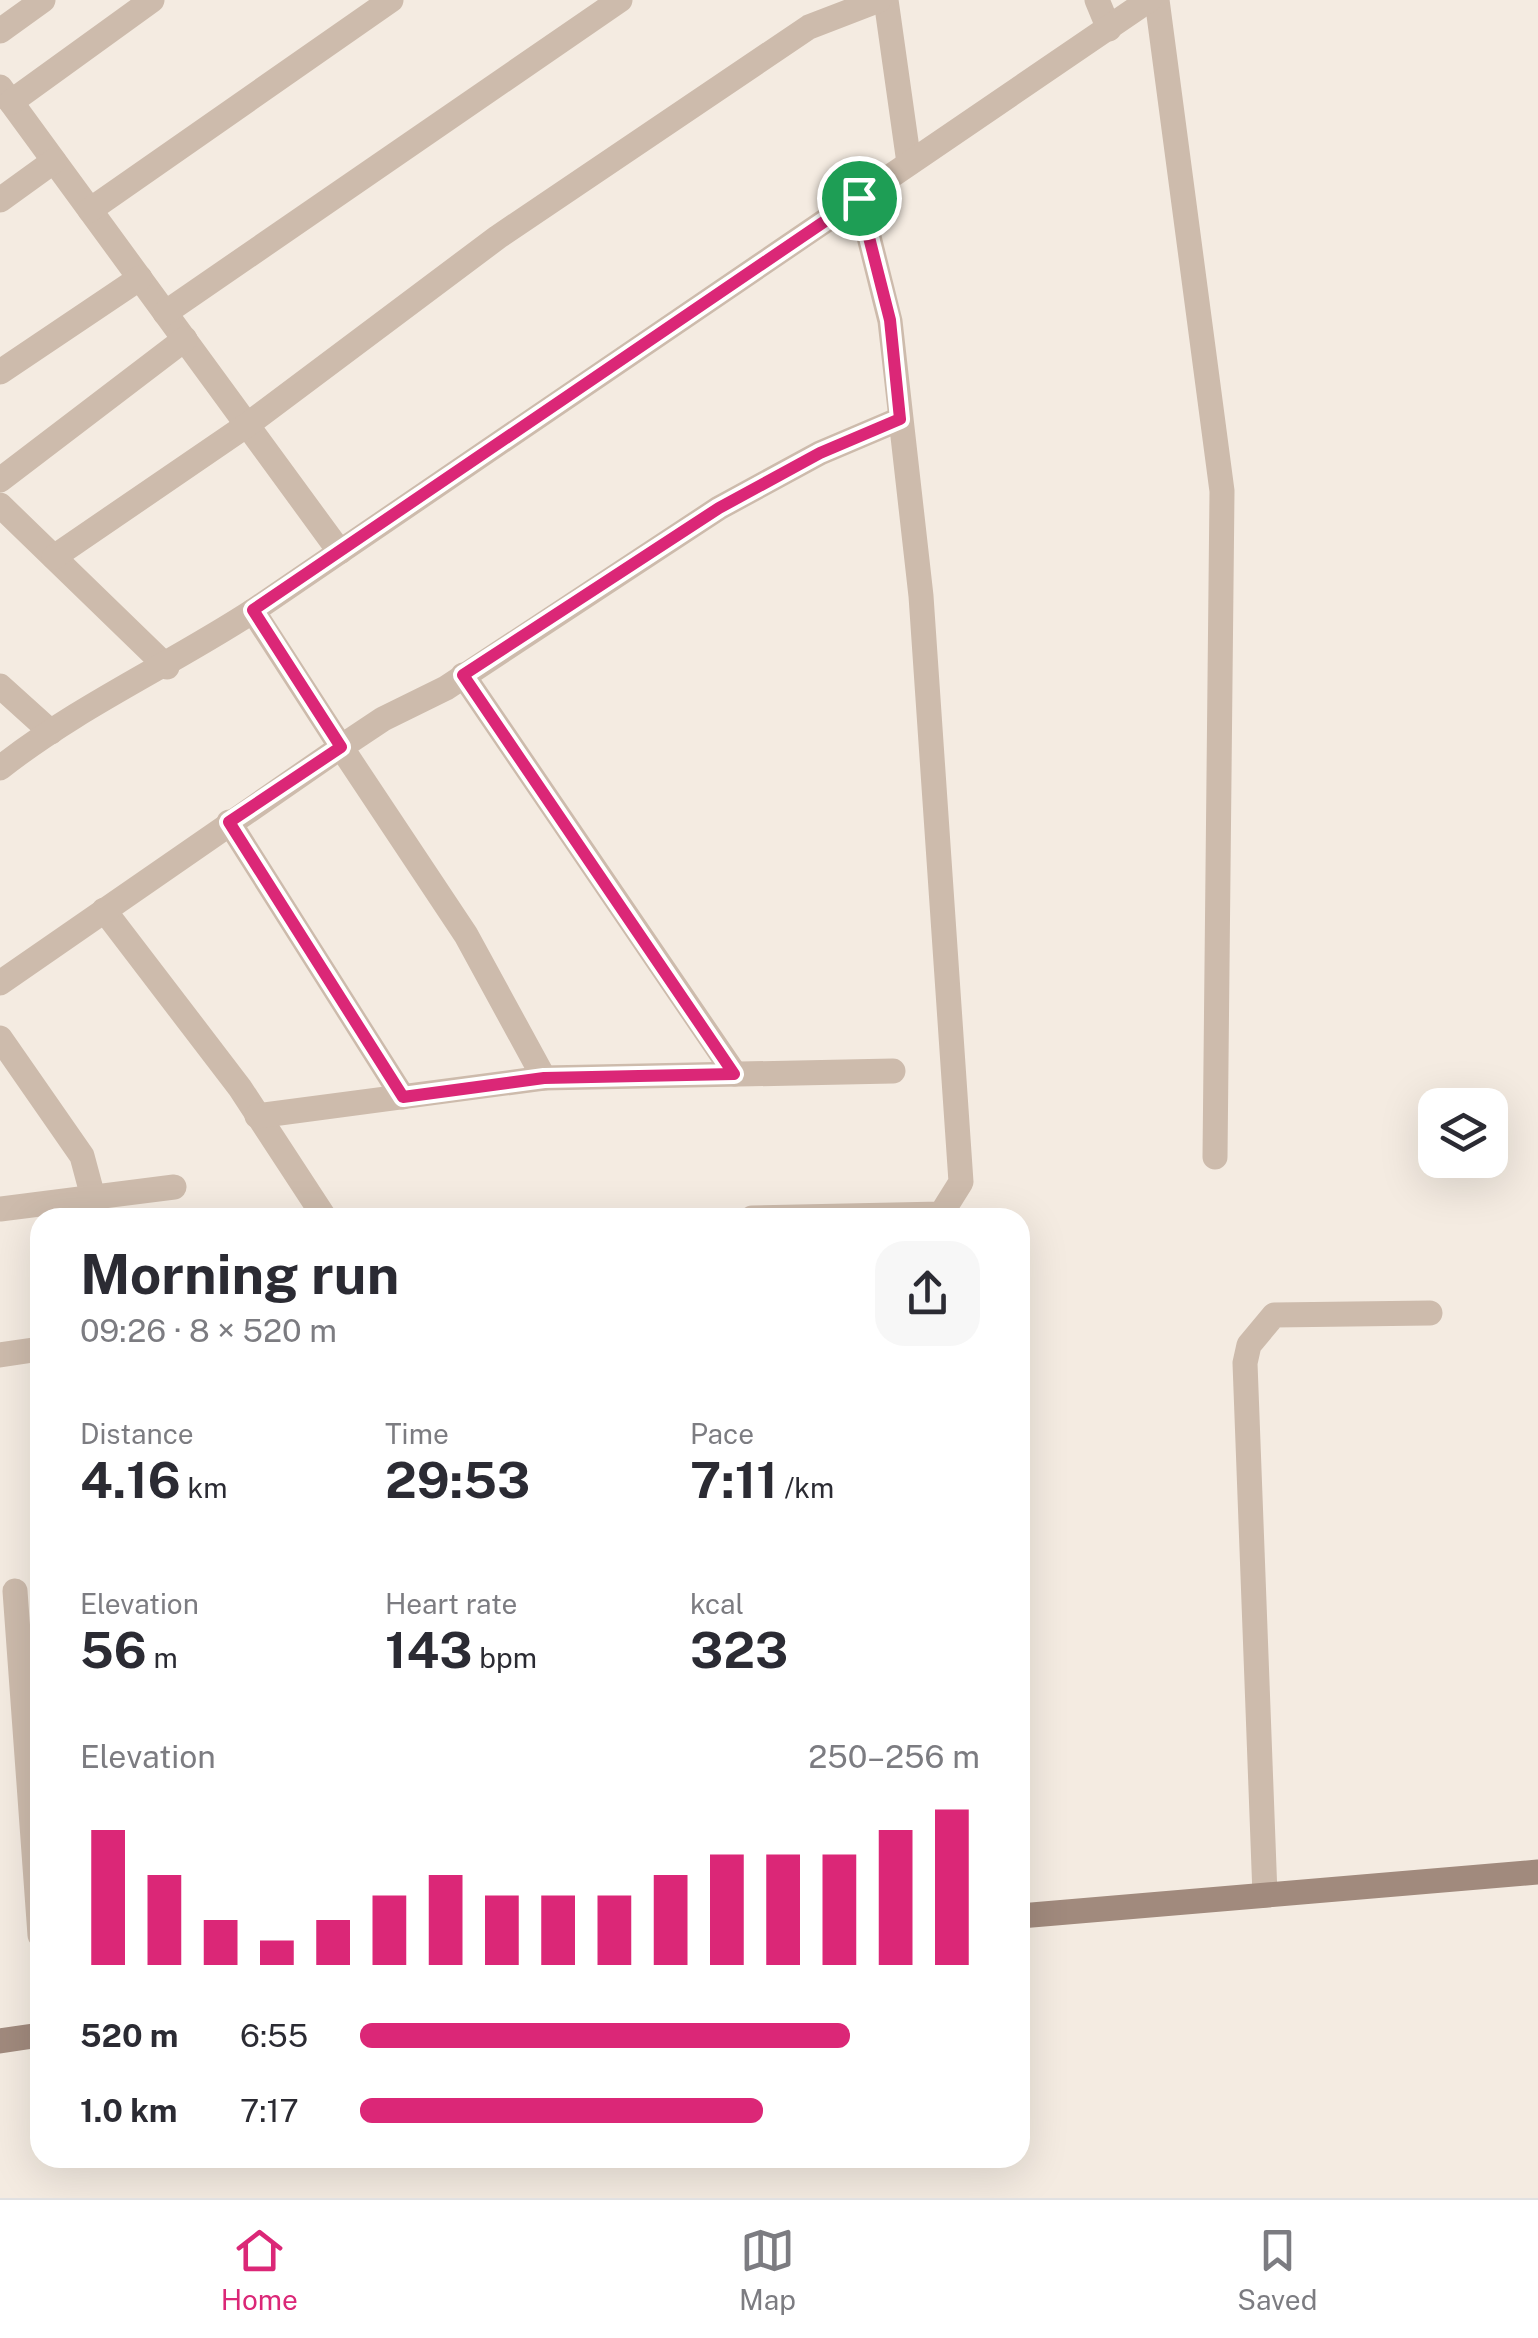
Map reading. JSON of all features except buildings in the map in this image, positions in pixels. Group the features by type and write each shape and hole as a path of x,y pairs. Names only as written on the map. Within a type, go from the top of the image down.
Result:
{"street":[{"path":"0,31 43,0"},
{"path":"152,0 6,94 340,552"},
{"path":"90,210 391,0"},
{"path":"165,312 620,0"},
{"path":"54,556 247,425 498,237 809,27 882,0 910,163"},
{"path":"1097,0 1109,29"},
{"path":"0,768 51,732 167,666 340,552 1149,0"},
{"path":"1157,0 1222,490 1215,1157"},
{"path":"0,200 54,161"},
{"path":"859,198 890,320 921,596 961,1182 944,1208"},
{"path":"0,372 140,278"},
{"path":"0,480 185,340"},
{"path":"0,983 341,747 463,675 719,508 820,453 900,419"},
{"path":"0,505 167,666"},
{"path":"253,610 466,935 544,1078"},
{"path":"463,675 734,1074"},
{"path":"0,686 51,732"},
{"path":"229,822 403,1097"},
{"path":"104,910 257,1116 319,1208"},
{"path":"0,1038 82,1156 93,1197"},
{"path":"257,1116 544,1078 893,1071"},
{"path":"0,1209 174,1187"},
{"path":"1266,1895 1246,1363 1250,1346 1274,1315 1430,1312"},
{"path":"0,1355 30,1350"},
{"path":"15,1591 30,1797"},
{"path":"1030,1915 1538,1872"},
{"path":"0,2040 30,2036"}],"route":[{"path":"859,198 890,320 900,419 820,453 719,508 463,675 734,1074 544,1078 403,1097 229,822 341,747 253,610 859,198"}]}
